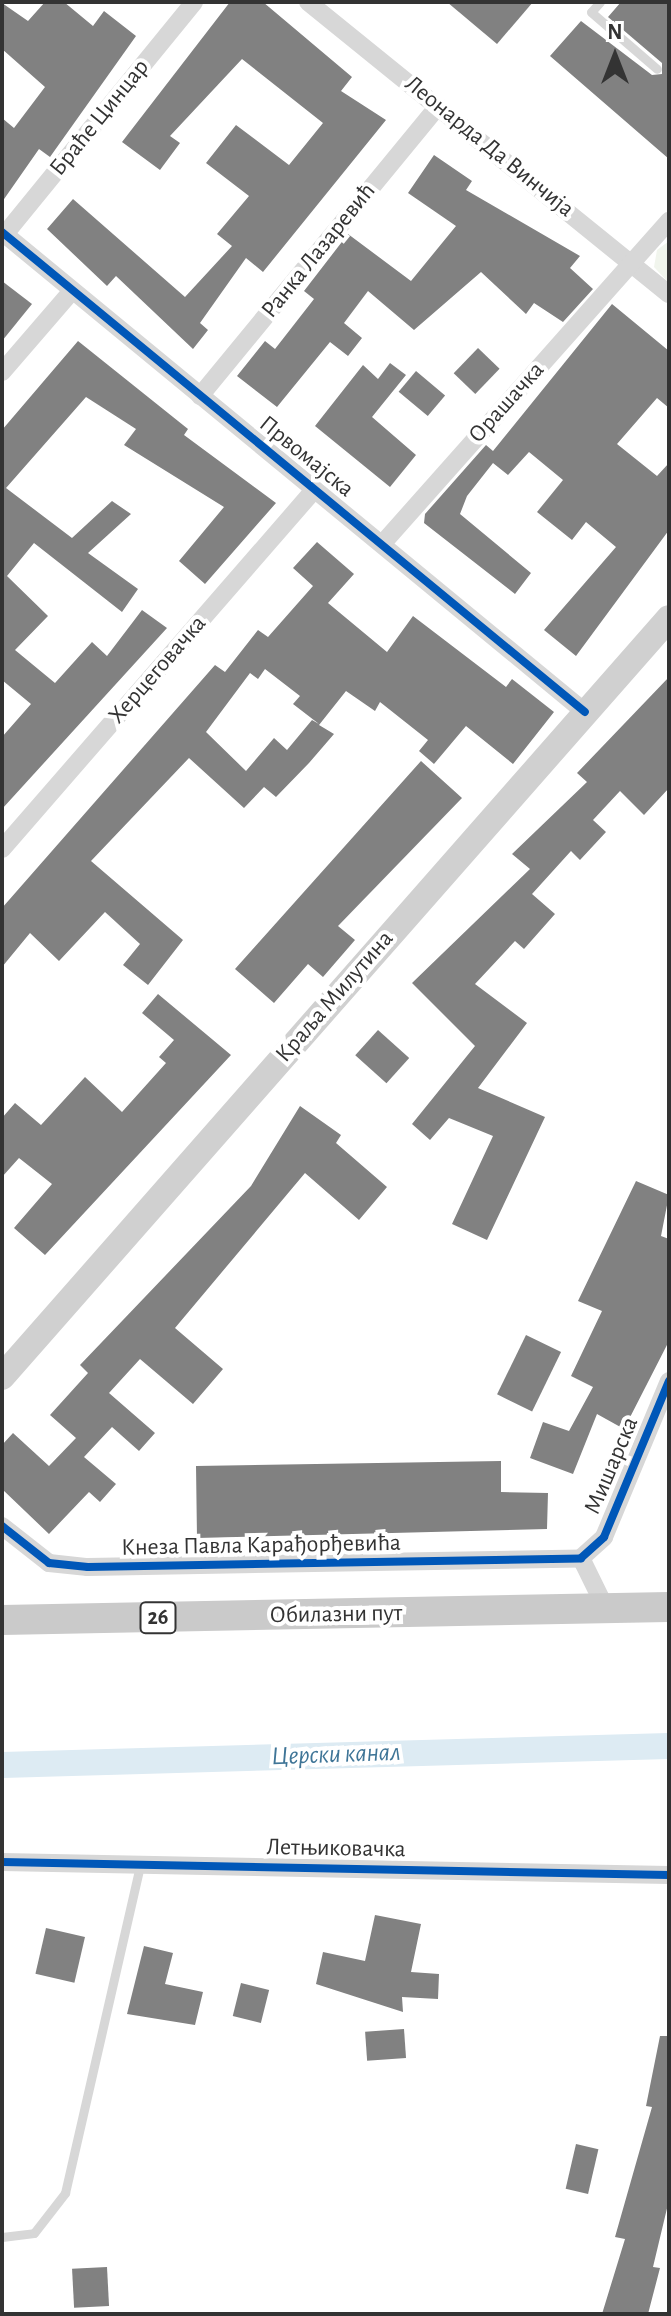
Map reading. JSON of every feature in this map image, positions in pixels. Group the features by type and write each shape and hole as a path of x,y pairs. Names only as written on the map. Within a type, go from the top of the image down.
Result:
{"main road":[{"name":"Краља Милутина","path":"2,1377 669,618"},
{"name":"Обилазни пут","path":"2,1620 669,1607"}],"street":[{"name":"Браће Цинцар","path":"4,233 194,2"},
{"name":"Леонарда Да Винчија","path":"308,2 669,294"},
{"name":"Ранка Лазаревић","path":"200,396 438,106"},
{"name":"Орашачка","path":"383,543 669,221"},
{"name":"Првомајска","path":"4,233 313,491 383,543 585,712"},
{"path":"2,372 72,291"},
{"name":"Херцеговачка","path":"2,849 313,491"},
{"name":"Мишарска","path":"581,1558 604,1537 669,1381"},
{"name":"Кнеза Павла Карађорђевића","path":"2,1526 49,1563 88,1567 581,1558"},
{"path":"581,1558 606,1609"},
{"name":"Летњиковачка","path":"2,1862 669,1875"}],"lane":[{"path":"600,2 591,12 657,69"},
{"path":"2,2237 34,2233 65,2193 140,1865"}],"shaded area":[{"path":"669,241 669,283 654,267 657,250"}],"building":[{"path":"45,2 64,2 93,26 104,11 136,36 50,157 39,149 2,202 2,118 14,128 45,87 2,49 2,3 28,21"},
{"path":"230,2 263,2 352,77 341,91 386,120 263,272 246,258 200,323 208,330 193,349 116,276 107,286 47,229 73,199 185,297 232,246 217,234 249,196 206,163 236,125 289,165 323,123 242,59 170,136 180,143 160,170 122,142"},
{"path":"447,2 533,2 497,44"},
{"path":"621,2 669,2 669,159 550,56 581,21 652,75 662,74 662,63 608,17"},
{"path":"434,155 472,181 466,190 580,256 570,268 593,289 563,322 534,303 526,314 481,272 414,330 368,291 344,323 362,338 348,356 330,342 277,407 237,376 265,341 275,349 314,299 304,291 348,234 411,281 456,226 408,193"},
{"path":"2,281 32,304 2,341"},
{"path":"612,304 669,351 669,408 657,398 617,444 657,476 669,463 669,530 576,656 544,630 616,547 586,522 572,540 537,512 563,480 529,452 508,475 493,463 467,496 460,514 531,573 515,594 424,523 425,514 486,445 493,451"},
{"path":"78,341 188,429 184,435 276,503 205,584 179,561 224,507 124,445 136,429 86,397 6,488 72,538 112,501 131,514 88,553 138,589 122,612 34,543 7,576 48,616 15,650 55,683 92,642 107,656 142,610 167,628 2,809 2,737 31,704 2,680 2,430"},
{"path":"478,348 500,369 475,394 454,373"},
{"path":"390,363 406,375 372,417 416,455 390,487 315,426 363,365 378,379"},
{"path":"416,371 445,395 428,416 399,392"},
{"path":"317,542 354,574 328,603 387,652 413,616 506,687 512,679 554,712 513,764 466,726 434,764 419,751 428,740 380,702 375,711 346,691 319,725 334,734 309,763 276,797 264,787 244,808 189,758 91,861 183,940 148,985 123,965 140,944 105,912 59,961 30,933 2,967 2,908 215,665 225,672 258,630 268,637 313,586 293,568","holes":["265,669 300,696 293,704 319,724 312,720 287,750 274,738 246,771 206,732 250,673 258,679"]},
{"path":"669,677 669,788 644,815 620,791 593,820 606,832 580,860 571,851 532,894 555,914 524,949 515,941 475,984 527,1023 478,1088 545,1117 487,1240 452,1224 493,1136 449,1118 430,1140 412,1124 475,1046 412,983 530,869 512,854 587,782 577,773"},
{"path":"421,761 462,798 338,926 355,940 323,977 308,964 274,1003 235,969"},
{"path":"158,994 231,1055 45,1255 14,1228 52,1184 19,1158 2,1177 2,1118 15,1103 41,1125 85,1077 122,1112 166,1063 159,1057 174,1040 142,1013"},
{"path":"378,1030 409,1058 386,1083 355,1055"},
{"path":"300,1106 341,1135 336,1143 387,1187 359,1220 305,1173 175,1328 223,1369 193,1404 140,1359 109,1393 155,1433 139,1451 112,1427 84,1457 116,1484 100,1502 89,1492 49,1534 2,1489 2,1445 13,1433 49,1466 76,1438 50,1415 88,1373 80,1365 251,1186"},
{"path":"636,1181 669,1195 661,1236 669,1239 669,1341 624,1429 597,1414 573,1474 530,1458 543,1422 569,1431 593,1387 571,1376 602,1311 578,1301"},
{"path":"526,1335 561,1352 532,1411 497,1394"},
{"path":"501,1461 501,1492 548,1493 547,1529 197,1538 196,1466"},
{"path":"375,1915 421,1924 411,1972 439,1974 438,1999 402,1997 403,2012 316,1984 323,1952 365,1961"},
{"path":"46,1928 85,1937 74,1983 35,1974"},
{"path":"144,1946 173,1953 165,1984 203,1992 195,2025 127,2014"},
{"path":"241,1983 269,1990 261,2023 233,2016"},
{"path":"404,2029 406,2058 367,2061 365,2032"},
{"path":"660,2036 669,2036 669,2200 653,2267 660,2268 648,2314 602,2314 625,2239 615,2237 652,2107 646,2106"},
{"path":"576,2144 598,2149 588,2194 566,2189"},
{"path":"107,2267 109,2306 74,2308 72,2269"}],"waterway":[{"name":"Церски канал","path":"2,1765 669,1746"}],"cycle path":[{"path":"2,232 585,712"},
{"path":"2,1526 49,1563 88,1567 581,1558 604,1537 669,1381"},
{"path":"2,1862 669,1875"}]}
